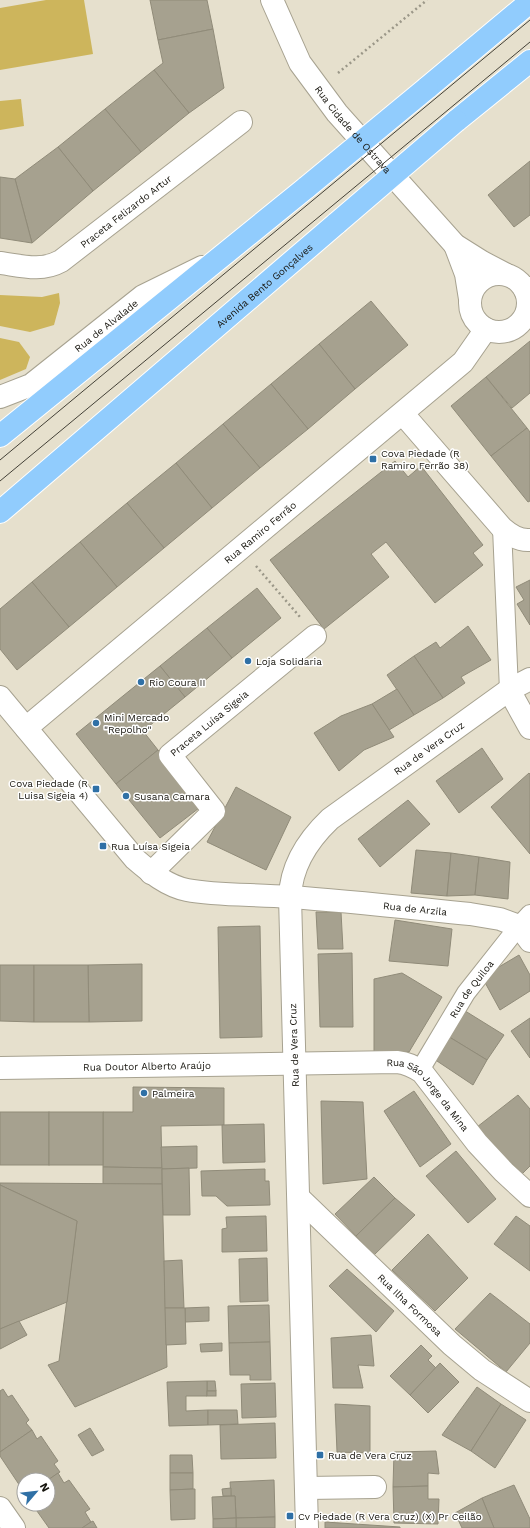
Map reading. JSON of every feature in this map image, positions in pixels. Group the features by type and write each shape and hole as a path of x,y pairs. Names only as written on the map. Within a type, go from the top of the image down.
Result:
{"main road":[{"path":"0,436 307,187 530,2"},
{"name":"Avenida Bento Gonçalves","path":"0,512 456,121 530,61"}],"street":[{"name":"Rua Cidade de Ostrava","path":"272,0 300,63 337,113 455,246 505,274"},
{"name":"Praceta Felizardo Artur","path":"0,263 44,268 61,262 241,122"},
{"name":"Rua Cidade de Ostrava","path":"455,246 466,274 470,299"},
{"name":"Rua de Alvalade","path":"0,397 31,385 143,296 217,259"},
{"path":"496,274 505,274 513,277 528,289 528,310 523,320 516,327 506,331 496,332 486,329 477,322 471,311 470,299 473,289 486,277 496,274"},
{"name":"Rua Ramiro Ferrão","path":"26,728 403,414 463,362 486,329"},
{"path":"403,414 502,528 520,539 530,540"},
{"path":"502,528 509,690 530,728"},
{"name":"Praceta Luísa Sigeia","path":"151,873 214,811 170,755 315,636"},
{"name":"Rua de Vera Cruz","path":"307,1528 290,897 292,879 299,860 312,838 330,819 509,690 530,679"},
{"path":"0,697 135,859 151,873 186,890 290,897"},
{"name":"Rua de Arzila","path":"290,897 470,914 500,919 526,927"},
{"name":"Rua de Quiloa","path":"420,1070 466,993 526,927"},
{"name":"Rua São Jorge da Mina","path":"295,1064 397,1062 414,1066 428,1078 451,1112 477,1143 504,1172 530,1196"},
{"name":"Rua Doutor Alberto Araújo","path":"0,1068 295,1064"},
{"name":"Rua Ilha Formosa","path":"299,1198 452,1345 482,1370 530,1402"},
{"path":"306,1488 375,1487"},
{"path":"0,1508 14,1528"}],"path":[{"path":"319,89 427,0"},
{"path":"241,549 315,636"}],"shaded area":[{"path":"46,0 84,0 93,54 0,70 0,8"},
{"path":"21,99 24,126 0,130 0,101"},
{"path":"59,293 60,303 54,325 30,332 0,326 0,295 42,297"},
{"path":"0,338 19,342 30,357 26,369 0,380"}],"building":[{"path":"150,0 207,0 213,29 158,40"},
{"path":"213,29 224,88 189,113 154,70 163,63 158,40"},
{"path":"154,70 189,113 141,152 105,109"},
{"path":"105,109 141,152 93,191 58,147"},
{"path":"58,147 93,191 32,243 15,179"},
{"path":"530,161 530,215 514,227 488,195"},
{"path":"0,177 15,179 32,243 0,238"},
{"path":"371,301 408,345 355,389 319,344"},
{"path":"530,341 530,393 512,408 486,377"},
{"path":"319,344 355,389 308,429 271,384"},
{"path":"486,377 527,428 491,456 451,406"},
{"path":"271,384 308,429 260,468 223,424"},
{"path":"223,424 260,468 212,508 176,463"},
{"path":"527,428 530,432 530,501 528,502 491,456"},
{"path":"395,461 408,477 421,466 483,545 473,553 483,565 435,603 386,542 371,554 389,577 324,629 270,560"},
{"path":"176,463 212,508 164,548 127,503"},
{"path":"127,503 164,548 117,587 80,542"},
{"path":"80,542 117,587 69,627 32,582"},
{"path":"530,580 530,625 517,604 524,600 516,587"},
{"path":"32,582 69,627 17,670 0,649 0,609"},
{"path":"257,588 281,618 232,658 207,628"},
{"path":"468,626 491,660 461,677 465,683 443,698 414,656 436,642 440,648"},
{"path":"207,628 232,658 185,697 160,666"},
{"path":"414,656 443,698 414,715 387,675"},
{"path":"160,666 185,697 143,731 158,750 116,784 76,734"},
{"path":"397,689 414,715 389,730 372,704"},
{"path":"372,704 394,737 364,750 339,771 314,733 341,716"},
{"path":"482,748 503,779 459,813 436,781"},
{"path":"158,750 203,805 160,838 116,784"},
{"path":"529,773 530,774 530,854 491,807"},
{"path":"236,787 291,817 266,870 207,842"},
{"path":"408,800 430,824 380,867 358,839"},
{"path":"416,850 451,853 447,896 411,893"},
{"path":"451,853 479,857 475,895 447,896"},
{"path":"479,857 510,862 508,899 475,895"},
{"path":"316,912 341,912 343,949 318,949"},
{"path":"395,920 452,929 448,966 389,961"},
{"path":"260,926 262,1037 220,1038 218,927"},
{"path":"352,953 353,1027 320,1027 318,954"},
{"path":"519,955 530,975 530,991 500,1010 482,977"},
{"path":"142,964 142,1021 89,1022 88,965"},
{"path":"0,965 34,965 34,1022 0,1021"},
{"path":"34,965 88,965 89,1022 34,1022"},
{"path":"402,973 442,997 409,1052 374,1052 374,979"},
{"path":"462,1009 504,1035 487,1060 446,1035"},
{"path":"530,1018 530,1058 511,1031"},
{"path":"446,1035 487,1060 473,1085 434,1059"},
{"path":"133,1087 224,1088 224,1125 161,1126 162,1168 103,1167 103,1112 133,1112"},
{"path":"414,1091 451,1144 420,1167 384,1111"},
{"path":"518,1095 530,1109 530,1166 522,1174 477,1127"},
{"path":"321,1101 363,1102 367,1179 323,1184"},
{"path":"0,1112 49,1112 49,1165 0,1165"},
{"path":"49,1112 103,1112 103,1165 49,1165"},
{"path":"264,1124 265,1162 223,1163 222,1125"},
{"path":"197,1146 197,1168 162,1169 161,1147"},
{"path":"456,1151 496,1199 468,1223 426,1176"},
{"path":"103,1167 162,1168 162,1184 103,1184"},
{"path":"189,1168 190,1215 163,1215 162,1169"},
{"path":"265,1169 265,1181 269,1181 270,1205 227,1206 216,1196 202,1196 201,1171"},
{"path":"374,1177 395,1198 356,1236 335,1214"},
{"path":"0,1183 162,1184 167,1367 75,1407 48,1365 59,1361 77,1221 0,1185"},
{"path":"0,1185 77,1221 67,1302 0,1329"},
{"path":"395,1198 415,1215 374,1255 356,1236"},
{"path":"266,1216 267,1251 222,1252 222,1229 227,1228 226,1217"},
{"path":"516,1216 530,1226 530,1271 494,1244"},
{"path":"428,1234 468,1278 435,1311 392,1270"},
{"path":"267,1258 268,1301 240,1302 239,1259"},
{"path":"182,1260 184,1308 165,1308 164,1261"},
{"path":"347,1269 394,1311 376,1332 329,1286"},
{"path":"490,1293 530,1324 530,1343 506,1372 455,1329"},
{"path":"269,1305 270,1342 229,1343 228,1306"},
{"path":"209,1307 209,1321 185,1322 185,1308"},
{"path":"165,1308 185,1308 186,1344 166,1345"},
{"path":"19,1321 27,1335 0,1349 0,1329"},
{"path":"371,1335 374,1366 358,1365 363,1388 333,1388 331,1338"},
{"path":"270,1342 271,1380 250,1380 250,1375 230,1375 229,1343"},
{"path":"222,1343 222,1351 201,1352 200,1344"},
{"path":"421,1345 432,1356 428,1360 436,1368 410,1395 390,1376"},
{"path":"440,1363 459,1382 428,1413 410,1395"},
{"path":"207,1381 215,1381 216,1391 207,1391"},
{"path":"207,1381 207,1396 186,1396 186,1411 208,1410 208,1425 169,1426 167,1382"},
{"path":"275,1383 276,1417 242,1418 241,1384"},
{"path":"477,1387 501,1404 471,1451 442,1435"},
{"path":"3,1389 8,1397 12,1395 29,1420 26,1423 32,1430 0,1452 0,1391"},
{"path":"207,1391 216,1391 216,1396 207,1396"},
{"path":"335,1404 370,1406 370,1453 337,1452"},
{"path":"501,1404 526,1420 495,1468 471,1451"},
{"path":"208,1410 237,1410 238,1424 208,1425"},
{"path":"275,1423 276,1458 221,1459 220,1425"},
{"path":"90,1428 104,1450 92,1456 78,1435"},
{"path":"32,1430 37,1439 41,1436 58,1461 54,1464 60,1472 56,1475 56,1472 16,1472 16,1480 0,1456 0,1452"},
{"path":"436,1451 439,1474 428,1473 428,1486 393,1487 394,1452"},
{"path":"170,1455 192,1455 193,1473 170,1473"},
{"path":"58,1473 64,1483 69,1480 90,1509 85,1512 91,1522 82,1528 49,1528 38,1512 56,1512 56,1474"},
{"path":"170,1473 193,1473 193,1489 170,1490"},
{"path":"274,1480 275,1517 236,1518 235,1496 231,1496 230,1482"},
{"path":"514,1485 530,1519 530,1528 494,1528 482,1498"},
{"path":"428,1486 428,1499 439,1499 438,1524 394,1523 393,1487"},
{"path":"231,1488 231,1496 223,1496 222,1489"},
{"path":"195,1489 195,1519 171,1520 170,1490"},
{"path":"235,1496 236,1518 213,1519 212,1497"},
{"path":"482,1498 494,1528 462,1528 455,1513"},
{"path":"275,1517 275,1528 236,1528 236,1518"},
{"path":"236,1518 236,1528 213,1528 213,1519"},
{"path":"93,1521 97,1528 82,1528 91,1522"},
{"path":"325,1522 400,1527 400,1528 325,1528"}],"tram line":[{"path":"0,460 530,20"},
{"path":"0,481 530,42"}],"place":[{"name":"Cova Piedade (R Ramiro Ferrão 38)","path":"373,459"},
{"name":"Loja Solidaria","path":"248,661"},
{"name":"Rio Coura II","path":"141,682"},
{"name":"Mini Mercado \"Repolho\"","path":"96,723"},
{"name":"Cova Piedade (R Luisa Sigeia 4)","path":"96,789"},
{"name":"Susana Camara","path":"126,796"},
{"name":"Rua Luísa Sigeia","path":"103,846"},
{"name":"Palmeira","path":"144,1093"},
{"name":"Rua de Vera Cruz","path":"320,1455"},
{"name":"Cv Piedade (R Vera Cruz) (X) Pr Ceilão","path":"290,1516"}]}
